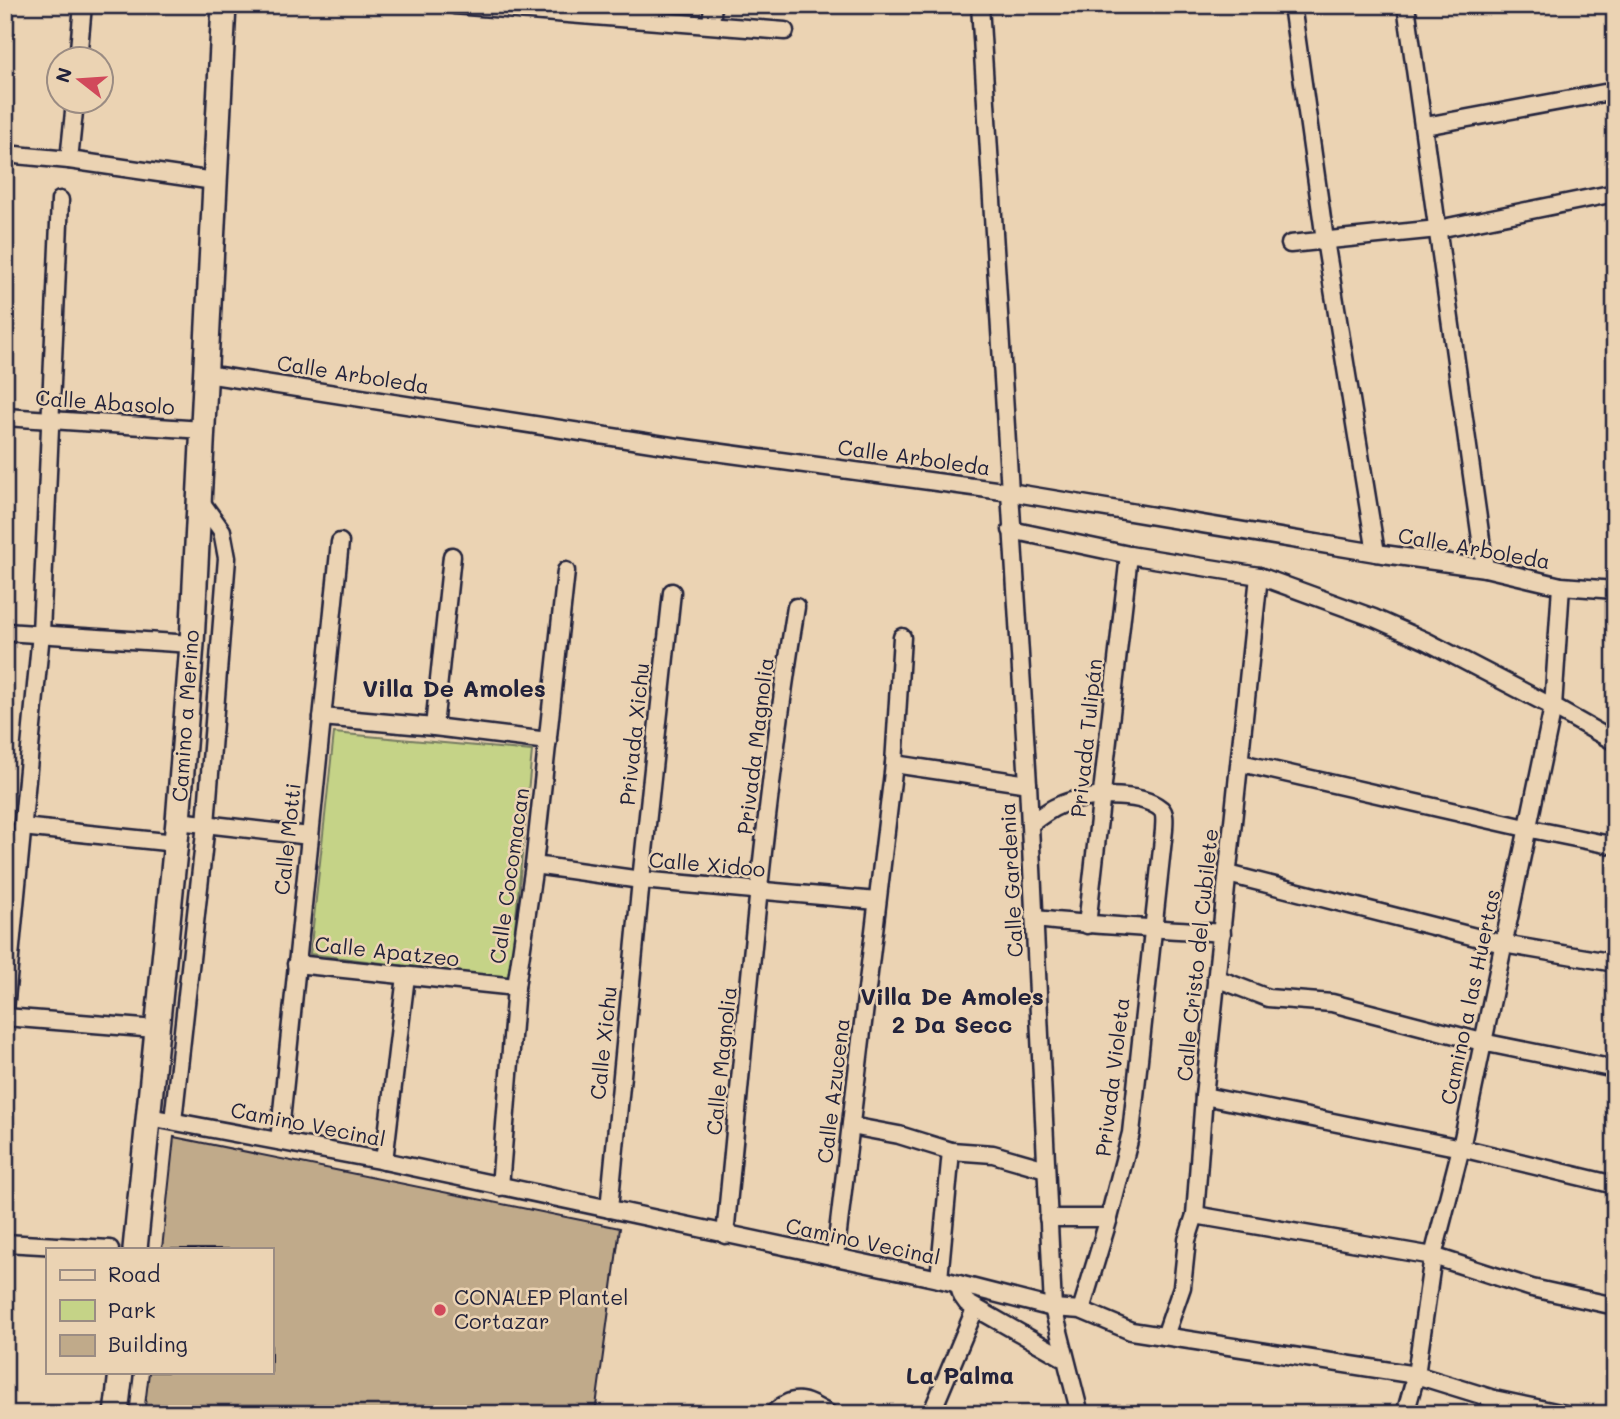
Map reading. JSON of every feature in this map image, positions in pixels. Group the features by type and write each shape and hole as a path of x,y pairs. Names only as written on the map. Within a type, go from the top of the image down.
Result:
{"street":[{"path":"79,46 83,5"},
{"name":"Camino a Merino","path":"135,1248 177,832 192,644 224,5"},
{"path":"454,5 647,13 711,24 785,31"},
{"path":"711,24 713,5"},
{"name":"Calle Gardenia","path":"980,5 1028,784 1053,1308 1080,1414"},
{"path":"1292,5 1325,240 1376,552"},
{"path":"1406,5 1485,568"},
{"path":"1424,126 1615,91"},
{"path":"69,160 74,116"},
{"path":"5,154 69,160 214,181"},
{"path":"1290,244 1438,229 1615,193"},
{"path":"5,1010 41,634 60,200"},
{"name":"Calle Arboleda","path":"206,374 671,446 1010,492 1485,568 1561,586 1615,590"},
{"name":"Calle Abasolo","path":"5,417 202,430"},
{"path":"173,1121 206,824 228,558 222,531 199,499"},
{"path":"1011,530 1129,555 1259,576 1384,623 1450,653 1615,742"},
{"name":"Calle Motti","path":"279,1141 340,542"},
{"name":"Privada Tulipán","path":"1087,925 1129,555"},
{"path":"434,727 452,556"},
{"name":"Calle Cocomacan","path":"500,1187 516,987 534,865 566,571"},
{"name":"Calle Cristo del Cubilete","path":"1166,1336 1182,1287 1187,1240 1195,1215 1204,1096 1259,576"},
{"name":"Camino a las Huertas","path":"1405,1414 1416,1375 1433,1256 1461,1148 1553,707 1561,586"},
{"name":"Privada Xichu","path":"640,880 672,592"},
{"name":"Privada Magnolia","path":"760,891 786,668 796,607"},
{"path":"5,632 192,644"},
{"name":"Calle Azucena","path":"835,1257 894,764 902,637"},
{"path":"322,717 548,741"},
{"path":"1241,763 1615,846"},
{"path":"894,764 1028,784"},
{"path":"1030,824 1058,806 1084,797 1102,795"},
{"name":"Privada Violeta","path":"1081,1310 1131,1133 1164,830 1164,814 1160,808 1135,800 1102,795"},
{"path":"22,827 177,832 206,824 310,836"},
{"name":"Calle Xidoo","path":"534,865 640,880 877,901"},
{"path":"1228,874 1503,944 1615,963"},
{"name":"Calle Xichu","path":"609,1209 640,880"},
{"name":"Calle Magnolia","path":"725,1235 760,891"},
{"path":"1035,919 1087,925 1222,933"},
{"name":"Calle Apatzeo","path":"296,964 516,987"},
{"path":"384,1161 406,976"},
{"path":"1216,978 1268,998 1332,1003 1482,1042 1615,1069"},
{"path":"5,1017 156,1029"},
{"path":"1204,1096 1461,1148 1615,1185"},
{"name":"Camino Vecinal","path":"149,1117 384,1161 958,1283 1053,1308 1081,1310 1131,1331 1416,1375 1494,1399 1565,1414"},
{"path":"851,1126 899,1135 951,1152 993,1154 1046,1169"},
{"path":"939,1279 951,1152"},
{"path":"1195,1215 1433,1256 1532,1288 1615,1306"},
{"path":"1048,1218 1109,1218"},
{"path":"5,1243 92,1248"},
{"path":"958,1283 962,1296 975,1309 1064,1357"},
{"path":"931,1414 975,1309"},
{"path":"116,1414 121,1374"},
{"path":"773,1414 783,1404 795,1400 829,1414"}],"green space":[{"path":"334,733 532,751 510,979 310,954"}],"building":[{"name":"CONALEP Plantel Cortazar","path":"174,1137 620,1228 595,1414 144,1414 149,1374 273,1374 273,1248 162,1248"}],"place":[{"name":"CONALEP Plantel Cortazar","path":"440,1310"}],"district":[{"name":"Villa De Amoles","path":"454,689"},
{"name":"Villa De Amoles 2 Da Secc","path":"952,1011"},
{"name":"La Palma","path":"960,1376"}]}
